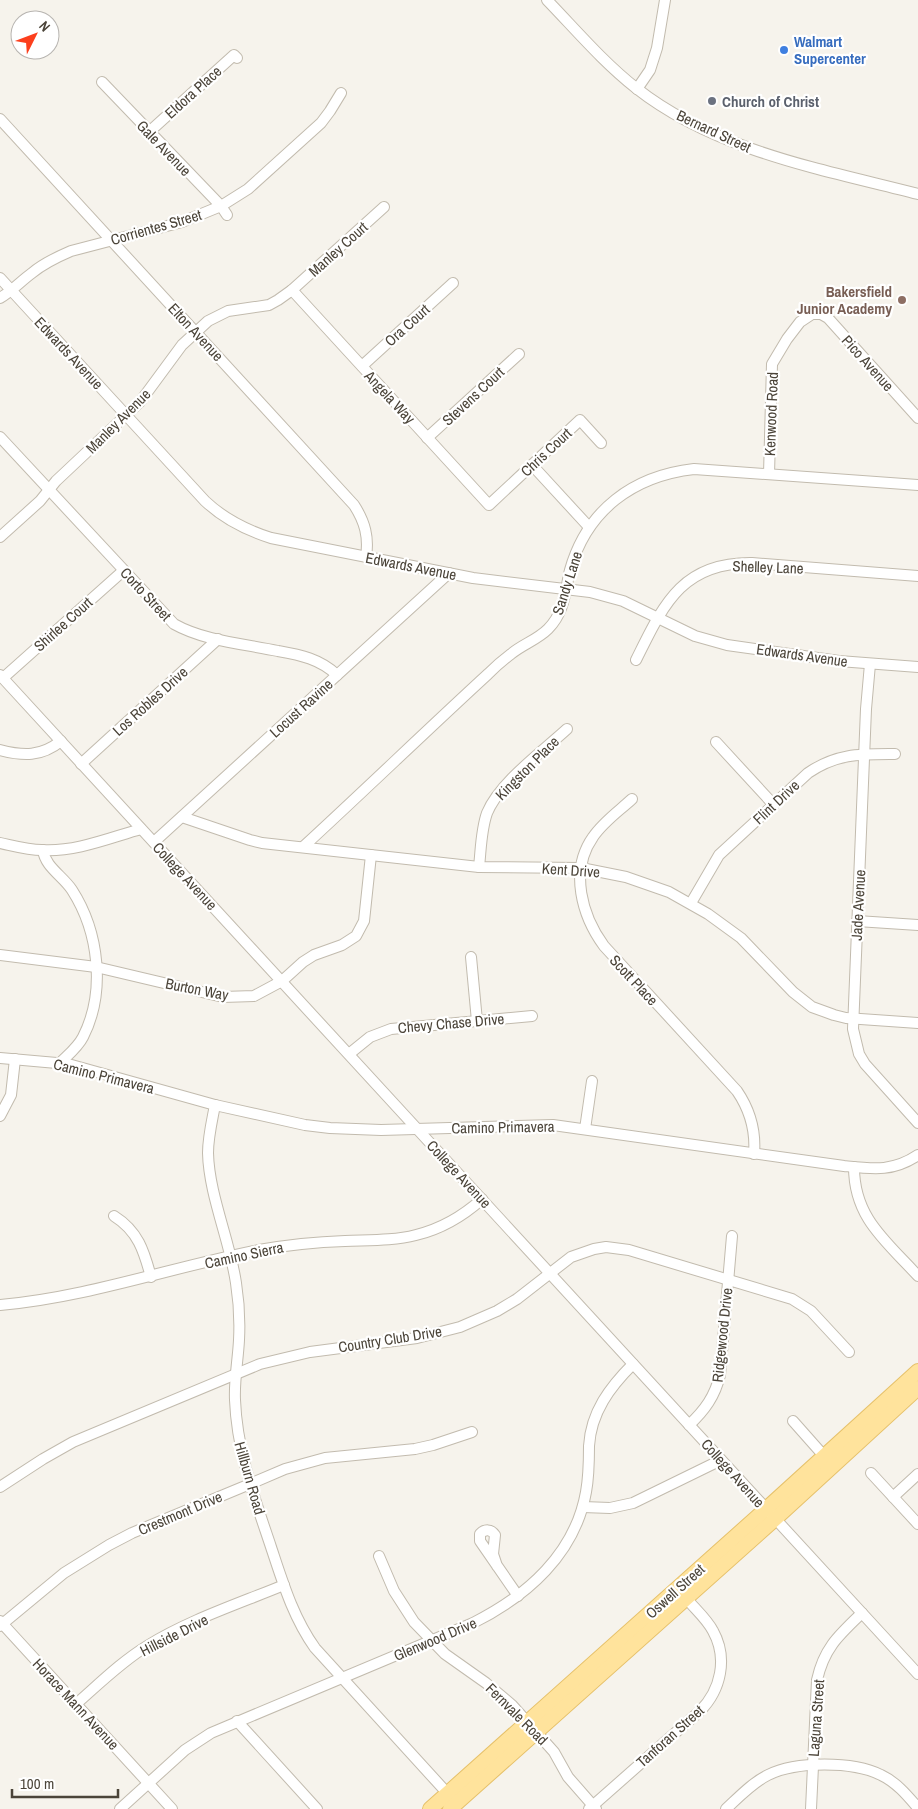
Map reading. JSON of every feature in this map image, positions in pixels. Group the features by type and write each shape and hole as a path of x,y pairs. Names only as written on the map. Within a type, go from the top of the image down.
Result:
{"main road":[{"name":"Oswell Street","path":"430,1809 532,1727 686,1598 771,1514 824,1456 918,1371"},
{"name":"Oswell Street","path":"450,1809 532,1727 771,1514 918,1388"}],"street":[{"name":"Bernard Street","path":"547,0 591,48 637,89 684,119 738,144 787,160 918,194"},
{"path":"637,89 650,70 661,31 665,0"},
{"name":"Eldora Place","path":"149,132 234,55 237,58"},
{"name":"Gale Avenue","path":"102,82 224,210"},
{"name":"Corrientes Street","path":"0,298 56,257 71,251 224,210 321,123 341,93"},
{"name":"Elton Avenue","path":"0,119 354,505 367,536 366,557"},
{"name":"Manley Court","path":"292,290 384,207"},
{"name":"Edwards Avenue","path":"0,278 205,501 226,518 242,527 271,538 449,574 607,596 623,601 695,636 727,645 839,661 918,667"},
{"name":"Ora Court","path":"362,366 453,283"},
{"name":"Manley Avenue","path":"0,537 40,501 56,481 126,416 150,390 176,352 195,332 217,315 228,311 257,308 269,304 292,290"},
{"name":"Angela Way","path":"292,290 489,504"},
{"name":"Pico Avenue","path":"817,314 828,318 918,418"},
{"name":"Kenwood Road","path":"769,474 772,364 792,332 807,317 817,314"},
{"name":"Stevens Court","path":"427,438 518,354"},
{"name":"Chris Court","path":"489,504 580,420 601,443"},
{"name":"Corto Street","path":"0,437 174,624 195,634 306,656 324,664 337,675"},
{"path":"532,465 589,527"},
{"name":"Sandy Lane","path":"303,847 389,769 415,740 510,654 546,631 562,608 573,561 589,527 622,494 646,480 661,475 694,469 918,485"},
{"name":"Shelley Lane","path":"636,660 657,618 672,595 704,572 728,565 752,564 918,576"},
{"name":"Shirlee Court","path":"2,677 123,571"},
{"name":"Locust Ravine","path":"154,842 449,574"},
{"name":"Los Robles Drive","path":"81,764 218,639"},
{"name":"Jade Avenue","path":"870,664 852,1018 855,1042 865,1064 918,1123"},
{"name":"College Avenue","path":"2,677 918,1674"},
{"name":"Kingston Place","path":"478,867 484,826 487,814 495,798 506,785 567,729"},
{"path":"0,750 17,754 37,754 47,751 61,742"},
{"path":"716,742 774,804"},
{"name":"Flint Drive","path":"691,903 719,855 808,773 819,765 841,757 864,754 895,754"},
{"name":"Scott Place","path":"632,799 592,837 583,857 581,868 582,898 590,924 608,952 736,1091 746,1106 752,1124 754,1154"},
{"name":"Kent Drive","path":"182,817 250,840 478,867 581,868 634,880 669,892 691,903 719,922 741,938 801,1000 822,1011 852,1018 918,1023"},
{"path":"0,843 43,850 67,849 141,828"},
{"path":"43,850 47,862 70,888 85,915 94,946 96,967 94,998 86,1030 77,1045 60,1063"},
{"name":"Burton Way","path":"0,955 96,967 223,997 254,996 282,981 303,962 314,955 342,945 356,936 365,916 371,855"},
{"path":"857,921 918,925"},
{"path":"471,957 477,1021"},
{"name":"Chevy Chase Drive","path":"349,1054 370,1037 391,1029 532,1016"},
{"name":"Camino Primavera","path":"0,1058 60,1063 92,1069 215,1105 296,1123 330,1128 364,1130 554,1125 854,1167 889,1168 900,1165 918,1155"},
{"path":"0,1116 11,1096 15,1059"},
{"path":"585,1129 592,1081"},
{"name":"Hillburn Road","path":"215,1105 210,1128 208,1155 212,1182 236,1280 240,1320 236,1374 236,1422 243,1460 250,1484 284,1585 292,1608 307,1637 448,1794"},
{"path":"854,1167 856,1191 864,1214 875,1230 918,1276"},
{"name":"Camino Sierra","path":"0,1305 80,1294 231,1256 288,1245 345,1240 385,1240 417,1235 447,1224 482,1200"},
{"path":"114,1216 130,1229 137,1238 145,1255 151,1277"},
{"name":"Ridgewood Drive","path":"690,1425 708,1406 719,1380 722,1365 727,1279 732,1236"},
{"name":"Country Club Drive","path":"0,1487 43,1458 73,1442 269,1362 310,1352 417,1338 460,1327 517,1300 562,1263 582,1252 594,1249 618,1248 629,1250 792,1299 811,1311 849,1352"},
{"name":"Glenwood Drive","path":"120,1809 196,1742 211,1733 431,1641 489,1615 518,1596 554,1562 572,1533 583,1506 588,1476 590,1437 595,1418 608,1391 634,1364"},
{"path":"793,1421 824,1456"},
{"name":"Crestmont Drive","path":"1,1624 64,1573 109,1545 132,1533 294,1466 325,1458 415,1449 448,1441 472,1432"},
{"path":"583,1506 610,1508 633,1503 721,1460"},
{"path":"871,1473 918,1524"},
{"path":"893,1497 918,1474"},
{"name":"Fernvale Road","path":"378,1556 403,1607 431,1641 445,1654 502,1695 554,1752 568,1777 593,1808"},
{"path":"497,1566 518,1596"},
{"name":"Hillside Drive","path":"76,1704 113,1670 148,1646 185,1626 284,1585"},
{"name":"Tanforan Street","path":"593,1808 700,1710 716,1689 721,1667 718,1643 708,1623 686,1598"},
{"name":"Laguna Street","path":"811,1809 817,1680 820,1668 824,1656 834,1641 862,1613"},
{"name":"Horace Mann Avenue","path":"1,1624 172,1809"},
{"path":"237,1721 317,1809"},
{"path":"726,1809 755,1783 766,1776 787,1767 813,1765 856,1767 881,1775 901,1789 918,1808"}],"place":[{"name":"Walmart Supercenter","path":"784,50"},
{"name":"Church of Christ","path":"712,101"},
{"name":"Bakersfield Junior Academy","path":"902,300"}]}
